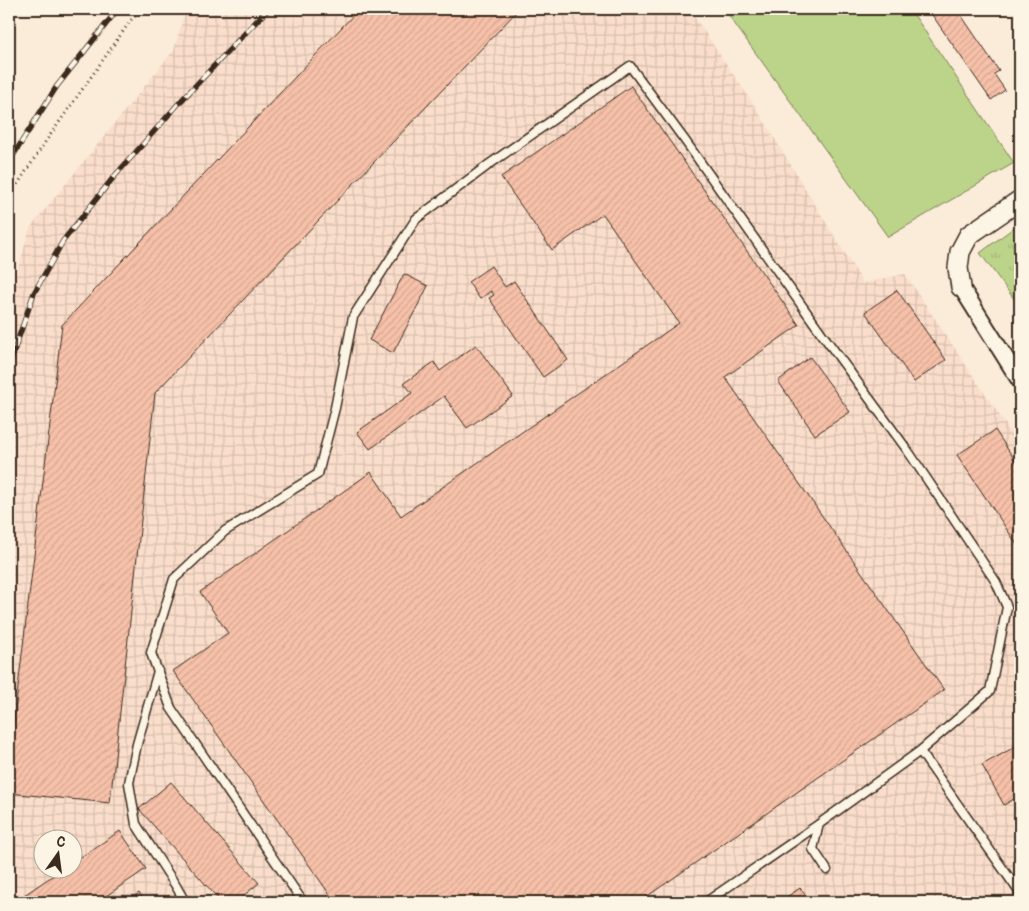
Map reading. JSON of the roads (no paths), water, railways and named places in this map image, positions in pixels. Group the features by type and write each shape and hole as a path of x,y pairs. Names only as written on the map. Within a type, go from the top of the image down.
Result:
{"street":[{"path":"1020,200 969,235 960,252 958,268 961,287 1020,382"}],"lane":[{"path":"303,902 171,708 151,653 174,578 225,531 318,474 336,408 353,316 416,219 491,163 630,66 816,326 908,450 996,582 1007,607 990,690 920,751 706,902"},
{"path":"158,671 137,744 129,784 136,824 185,902"},
{"path":"920,751 1020,893"},
{"path":"819,824 813,848 827,870"}],"railway":[{"path":"9,162 57,86 118,9"},
{"path":"9,369 34,293 63,241 113,178 180,102 268,9"}]}
